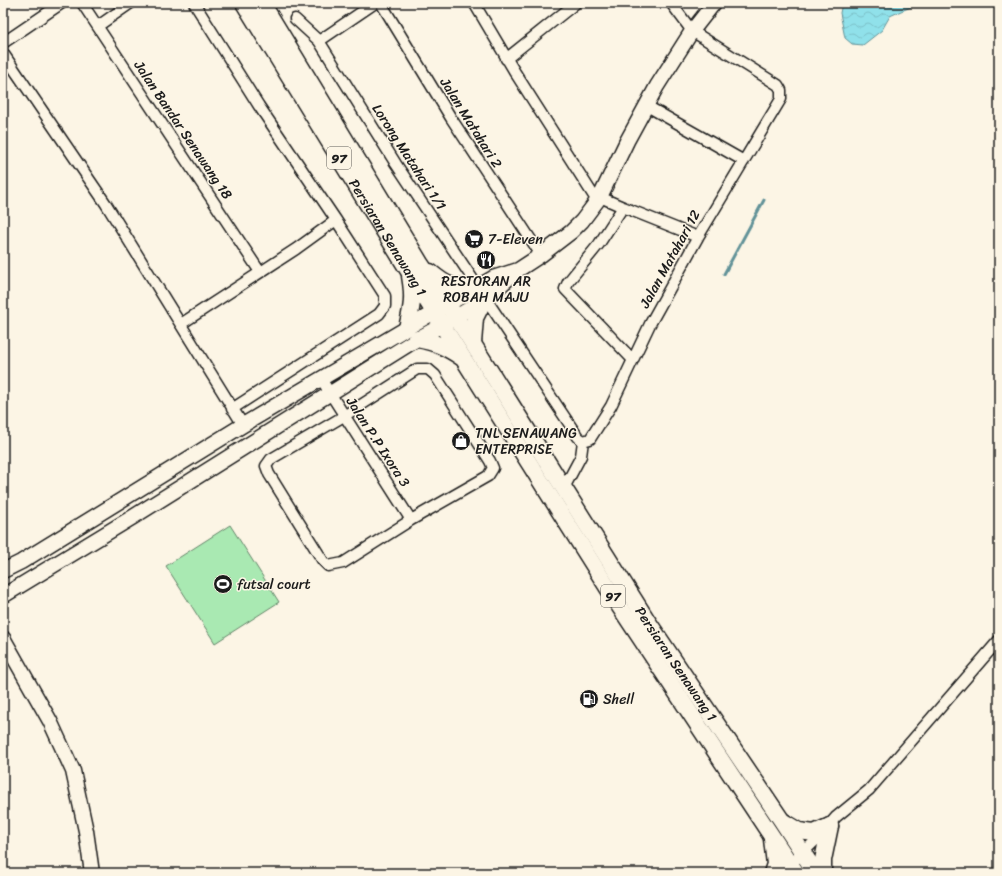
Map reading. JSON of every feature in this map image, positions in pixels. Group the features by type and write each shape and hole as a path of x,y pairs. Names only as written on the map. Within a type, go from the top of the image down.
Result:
{"main road":[{"name":"Persiaran Senawang 1","path":"244,3 417,269 445,315 464,359 620,607 772,836 799,867"},
{"name":"Persiaran Senawang 1","path":"262,3 420,263 417,269"},
{"path":"464,359 445,347 412,333 411,308 417,269 443,283 459,289 481,293 475,318 472,343"},
{"name":"Persiaran Senawang 1","path":"445,315 472,343 648,622 782,821 799,867"},
{"path":"782,821 799,831 814,833 830,826"},
{"path":"823,873 823,860 830,826"},
{"path":"772,836 775,864 772,873"}],"street":[{"path":"3,43 62,3"},
{"name":"Jalan Bandar Senawang 18","path":"82,3 260,272"},
{"path":"98,26 131,3"},
{"path":"194,3 259,106 336,220 384,296 386,306 379,314 232,408"},
{"path":"318,41 375,3"},
{"name":"Jalan Matahari 2","path":"381,3 450,118 541,255"},
{"path":"474,3 506,59 599,199 698,237"},
{"path":"506,59 576,3"},
{"path":"671,3 692,31"},
{"path":"3,572 321,379 412,333 481,293 499,288 518,270 541,255 571,232 582,221 599,199 627,141 657,86 692,31 714,3"},
{"name":"Lorong Matahari 1/1","path":"295,18 318,41 396,164 481,293 578,437 583,441"},
{"name":"Jalan Matahari 12","path":"583,441 590,438 611,406 650,324 698,237 781,99 781,90 778,86 692,31"},
{"path":"3,53 106,204 243,425"},
{"path":"647,106 744,161"},
{"path":"622,207 599,244 568,282 566,289 633,360"},
{"path":"181,324 296,249 336,220"},
{"path":"4,599 330,393 412,333"},
{"path":"417,369 428,369 435,375 493,468 488,476 411,520 343,563 328,566 323,561 273,480 266,466 271,459 344,416 417,369"},
{"name":"Jalan P.P Ixora 3","path":"321,379 411,520"},
{"path":"564,488 581,456 583,441"},
{"path":"3,638 50,721 73,771 86,831 92,873"},
{"path":"799,867 816,840 830,826 836,817 869,790 999,640"}],"green space":[{"name":"futsal court","path":"230,525 279,602 215,643 166,566"}],"water":[{"path":"842,3 921,3 890,16 882,30 863,45 852,44 845,38 840,13"}],"waterway":[{"path":"724,274 764,200"}],"place":[{"name":"7-Eleven","path":"474,239"},
{"name":"RESTORAN AR ROBAH MAJU","path":"486,260"},
{"name":"TNL SENAWANG ENTERPRISE","path":"461,441"},
{"name":"futsal court","path":"223,584"},
{"name":"Shell","path":"589,699"}]}
